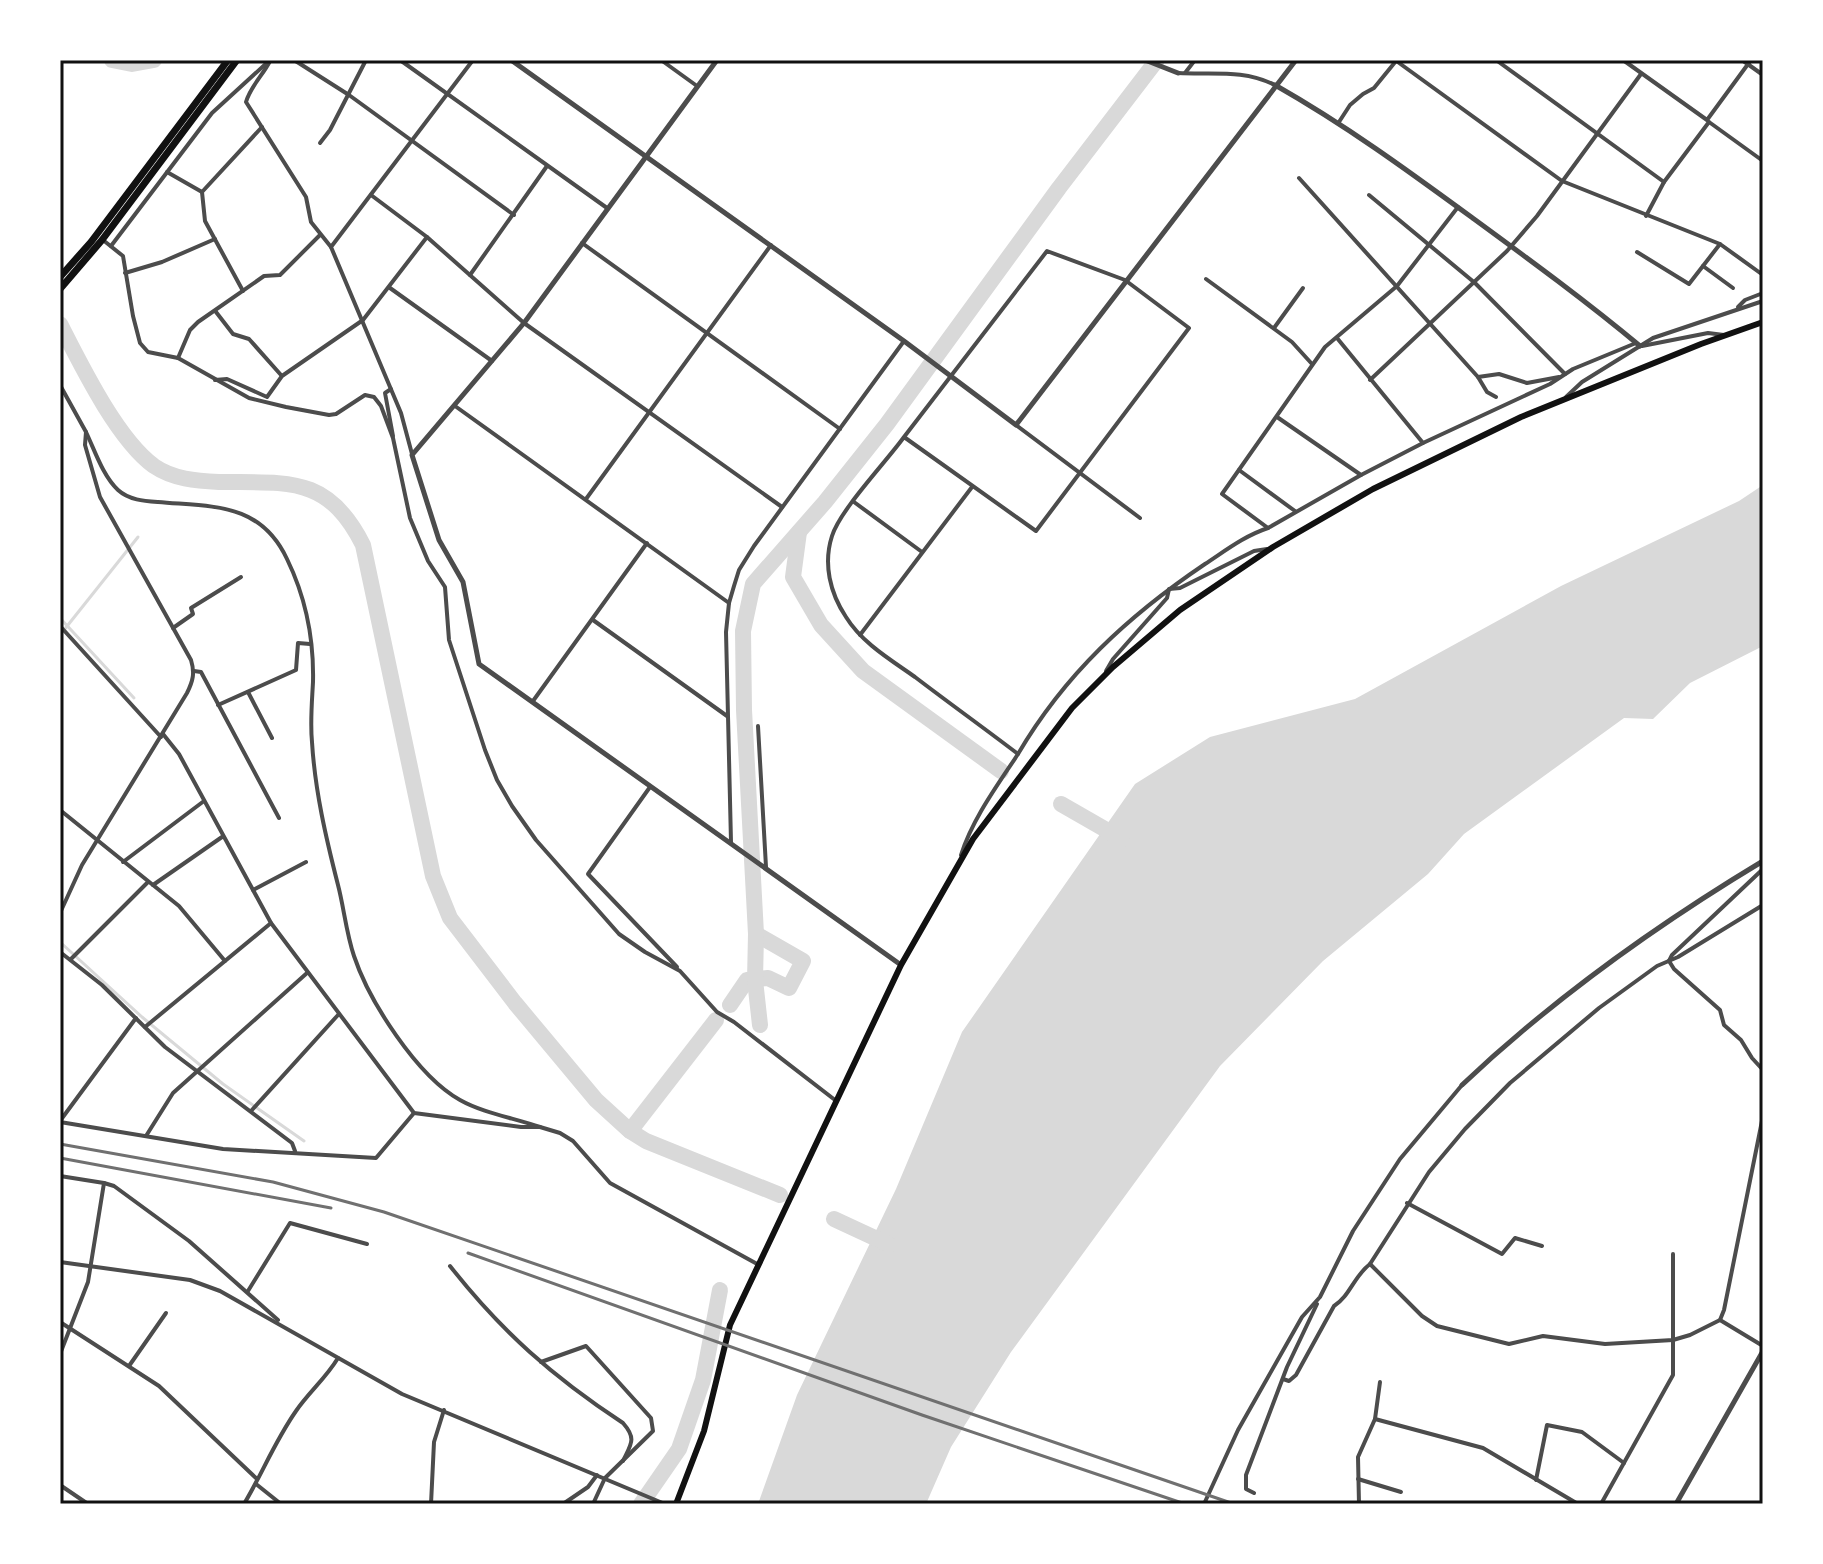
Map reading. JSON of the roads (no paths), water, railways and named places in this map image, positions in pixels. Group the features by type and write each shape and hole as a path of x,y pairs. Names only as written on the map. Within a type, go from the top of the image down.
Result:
{"main road":[{"path":"60,289 228,60"},
{"path":"60,277 102,240 237,60"},
{"path":"676,1504 704,1431 730,1325 901,965 973,839 1072,708 1180,610 1273,547 1412,469 1564,399 1763,322"}],"street":[{"path":"111,246 220,104 270,60"},
{"path":"270,60 246,102 306,197 311,222 331,247 363,320 391,389 439,540 463,582 479,664 901,965"},
{"path":"294,60 349,95 514,215"},
{"path":"320,143 330,130 366,60"},
{"path":"400,60 607,208"},
{"path":"331,247 473,60"},
{"path":"511,60 907,343 1140,518"},
{"path":"661,60 697,86"},
{"path":"412,455 524,323 717,60"},
{"path":"1145,60 1182,73 1255,75 1275,85 1390,156 1638,344"},
{"path":"1182,73 1195,60"},
{"path":"1016,425 1296,60"},
{"path":"1339,122 1350,105 1374,88 1395,60 1562,181 1720,244 1763,275"},
{"path":"1496,60 1664,182"},
{"path":"1623,60 1763,161"},
{"path":"1742,60 1749,62 1763,75"},
{"path":"1646,216 1664,182 1749,62"},
{"path":"1370,380 1511,246 1641,74"},
{"path":"243,291 205,221 202,192 262,127"},
{"path":"470,275 547,166"},
{"path":"167,172 202,192"},
{"path":"1299,178 1478,377 1487,392 1496,397"},
{"path":"371,195 427,237 524,323 782,507"},
{"path":"1369,195 1475,283 1563,376"},
{"path":"1268,528 1222,494 1325,347 1397,286 1458,207"},
{"path":"178,358 190,330 264,276 280,275 320,235"},
{"path":"215,380 227,379 267,397 282,376 363,320 427,237"},
{"path":"125,273 162,262 215,239"},
{"path":"102,240 123,256 133,316 143,349 178,358 249,398 266,403 329,415 370,395 381,406 393,438 410,518 428,561 445,587 449,640 497,780 536,840 619,934 680,971"},
{"path":"582,243 840,429"},
{"path":"1637,252 1689,284 1720,244"},
{"path":"586,499 771,245"},
{"path":"904,437 1036,531 1189,328 1125,280 1047,251 949,374 836,526 831,538 828,567 833,592 860,635 1018,754"},
{"path":"1703,266 1733,288"},
{"path":"1206,279 1292,342 1312,364"},
{"path":"389,287 492,361"},
{"path":"1274,329 1303,288"},
{"path":"1735,311 1745,300 1763,293"},
{"path":"958,865 973,827 1039,718 1100,646 1169,589 1250,534 1268,528 1423,443 1638,344 1763,301"},
{"path":"216,312 233,334 249,339 282,376"},
{"path":"1564,399 1582,382 1638,344 1708,333 1726,335"},
{"path":"1337,338 1423,443"},
{"path":"733,843 725,662 729,603 739,570 782,507 907,343"},
{"path":"1478,377 1499,374 1527,383 1563,376"},
{"path":"60,385 110,481 127,496 246,514 266,528 286,556 306,609 313,678 311,739 324,834 346,927 366,987 382,1014 433,1080 459,1100 560,1133 573,1141 610,1183 759,1265"},
{"path":"391,389 385,393 394,427 393,438"},
{"path":"454,406 729,603"},
{"path":"1277,417 1361,475"},
{"path":"60,913 82,865 187,693 194,671 191,660 100,497 85,445 86,432"},
{"path":"1239,470 1296,512"},
{"path":"860,635 972,486"},
{"path":"854,502 922,552"},
{"path":"533,701 647,543"},
{"path":"1169,589 1180,588 1254,551 1273,547"},
{"path":"173,628 193,614 191,608 241,577"},
{"path":"1104,676 1113,659 1167,598 1169,589"},
{"path":"593,620 727,716"},
{"path":"60,626 179,754 271,923 414,1113 540,1127"},
{"path":"218,705 296,670 298,643 310,644"},
{"path":"194,671 201,672 279,818"},
{"path":"248,692 272,738"},
{"path":"758,726 766,867"},
{"path":"652,785 588,874 717,1012 835,1100"},
{"path":"123,862 204,801"},
{"path":"60,810 179,906 225,961"},
{"path":"71,960 151,884 222,837"},
{"path":"1254,1493 1246,1489 1246,1475 1283,1379 1353,1231 1400,1159 1462,1085 1561,997 1625,950 1763,861"},
{"path":"253,890 306,862"},
{"path":"1669,961 1763,869"},
{"path":"1283,1379 1289,1381 1296,1375 1334,1306 1343,1300 1364,1268 1370,1264 1407,1203 1465,1129 1510,1083 1599,1008 1657,966 1763,905"},
{"path":"145,1027 271,923"},
{"path":"60,952 165,1047 292,1143 295,1151"},
{"path":"1669,961 1720,1010 1724,1025 1741,1040 1763,1070"},
{"path":"146,1136 173,1093 307,973"},
{"path":"251,1111 338,1015"},
{"path":"136,1018 60,1121 223,1149 376,1158 414,1113"},
{"path":"1370,1264 1422,1316 1437,1326 1509,1344 1543,1336 1605,1344 1673,1340 1690,1335 1720,1320 1724,1310 1763,1116"},
{"path":"60,1176 114,1186 189,1241 283,1324"},
{"path":"60,1354 88,1282 104,1183"},
{"path":"1407,1203 1502,1254 1515,1238 1542,1246"},
{"path":"248,1291 290,1223 367,1244"},
{"path":"1601,1504 1673,1375 1673,1254"},
{"path":"60,1262 190,1280 220,1291 402,1394 665,1504"},
{"path":"450,1266 500,1326 561,1381 623,1423 633,1441 623,1461"},
{"path":"1204,1504 1215,1476 1266,1381 1302,1317 1320,1297"},
{"path":"129,1366 166,1313"},
{"path":"1676,1504 1763,1348 1720,1320"},
{"path":"60,1322 169,1394 281,1504"},
{"path":"541,1362 586,1346 651,1418 653,1431 605,1478 593,1504"},
{"path":"244,1504 297,1409 327,1376 338,1358"},
{"path":"1359,1504 1358,1457 1375,1419 1380,1382"},
{"path":"431,1504 434,1442 444,1410"},
{"path":"1375,1419 1483,1448 1578,1504"},
{"path":"1536,1480 1547,1425 1582,1432 1624,1463"},
{"path":"563,1504 588,1487 597,1475"},
{"path":"1358,1479 1401,1492"},
{"path":"60,1485 88,1504"}],"waterway":[{"path":"112,60 132,64 154,60"},
{"path":"760,1025 755,980 756,934 744,710 743,631 753,584 825,502 887,424 1059,188 1157,60"},
{"path":"60,324 114,420 140,454 154,466 177,477 193,480 266,482 304,488 335,506 350,522 363,545 433,876 450,918 515,1003 596,1100 630,1131 646,1141 780,1195"},
{"path":"799,532 793,577 821,625 863,671 1001,771"},
{"path":"60,635 138,537"},
{"path":"60,618 134,698"},
{"path":"1061,804 1122,839"},
{"path":"730,1005 747,980 768,978 789,988 803,961 756,934"},
{"path":"60,942 142,1017 223,1084 304,1141"},
{"path":"630,1131 716,1020"},
{"path":"834,1219 890,1245"},
{"path":"641,1504 679,1449 703,1380 720,1290"}],"railway":[{"path":"60,1144 273,1182 384,1212 1234,1504"},
{"path":"60,1158 331,1208"},
{"path":"468,1253 922,1415 1185,1504"}]}
